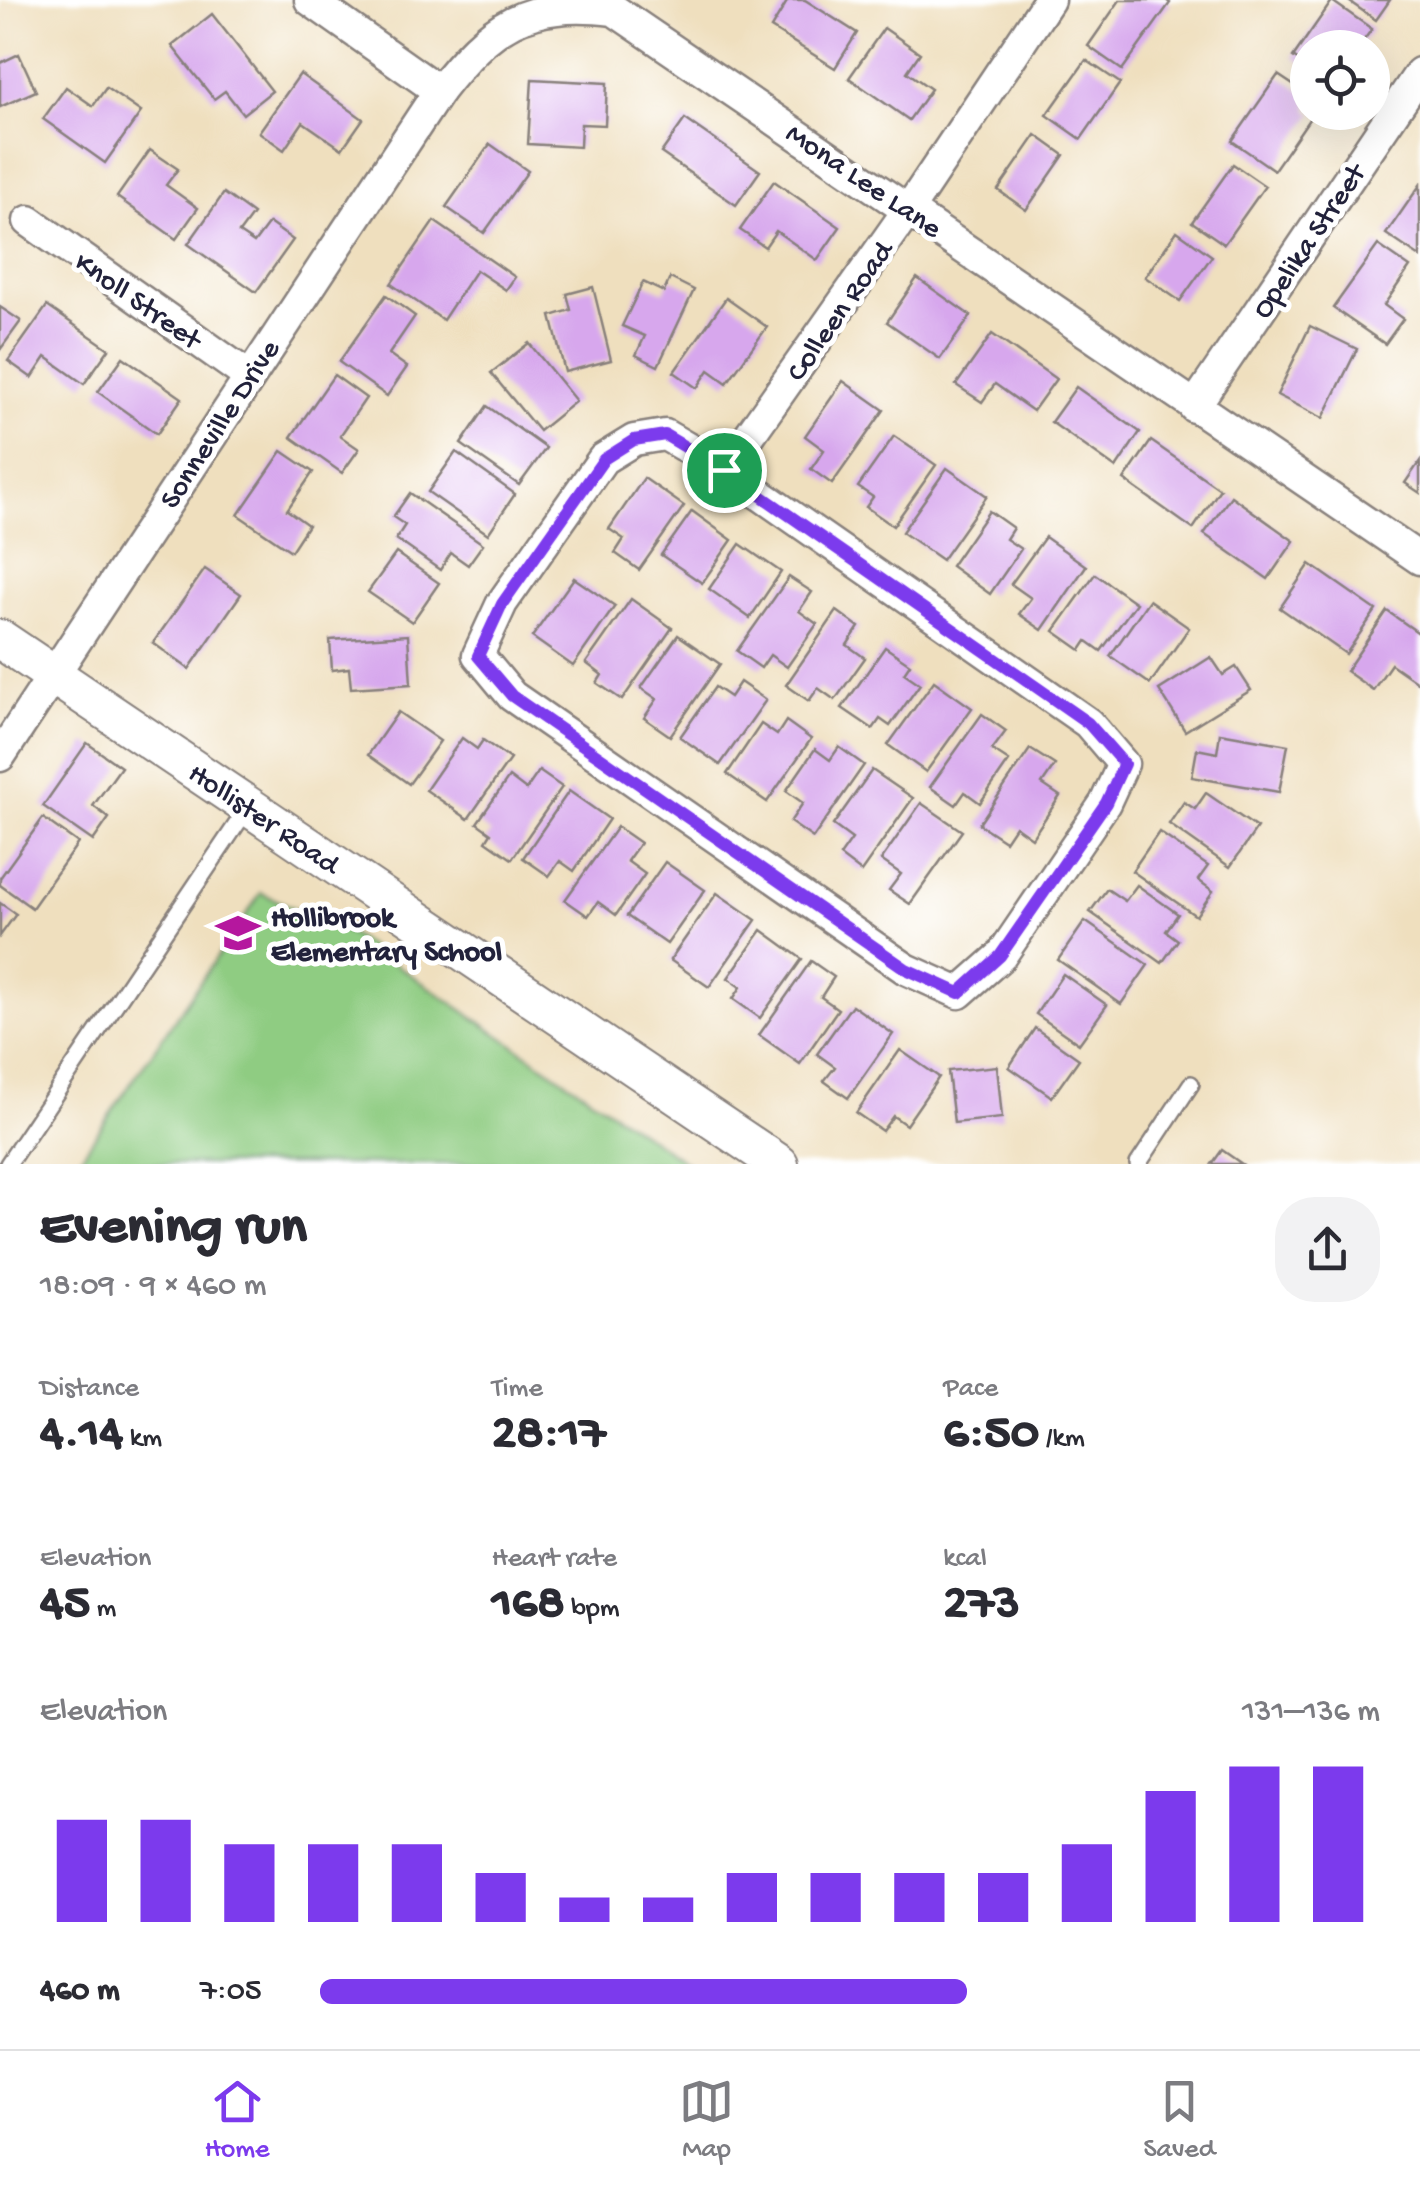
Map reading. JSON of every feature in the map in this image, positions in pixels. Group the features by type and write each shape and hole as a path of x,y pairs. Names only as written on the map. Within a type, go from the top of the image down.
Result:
{"street":[{"path":"310,0 440,92"},
{"name":"Colleen Road","path":"724,470 910,209 1049,0"},
{"name":"Mona Lee Lane","path":"440,92 500,22 541,2 582,1 614,10 1420,560"},
{"name":"Opelika Street","path":"1194,407 1420,73"},
{"name":"Sonneville Drive","path":"0,756 248,376 440,92"},
{"name":"Knoll Street","path":"29,221 248,376"},
{"path":"665,435 724,470 1088,723 1124,764 1106,803 1000,956 959,993 906,969 512,696 478,656 502,604 604,459 634,440 665,435"},
{"name":"Hollister Road","path":"0,640 779,1164"}],"lane":[{"path":"8,1164 250,806"},
{"path":"1138,1164 1191,1084"}],"green space":[{"name":"Hollibrook Elementary School","path":"261,893 351,934 688,1164 76,1164"}],"building":[{"path":"788,0 805,0 857,33 835,68 771,28"},
{"path":"1120,0 1170,3 1122,70 1088,46"},
{"path":"1347,0 1390,0 1376,20"},
{"path":"1332,1 1372,29 1371,30 1312,30"},
{"path":"212,14 272,91 243,114 225,91 214,99 172,46"},
{"path":"884,28 920,53 907,72 931,89 909,120 849,78"},
{"path":"19,54 36,91 0,107 0,63"},
{"path":"1086,60 1120,83 1081,139 1047,115"},
{"path":"300,74 363,119 342,149 303,122 284,150 259,132"},
{"path":"1278,75 1290,83 1290,130 1302,130 1274,170 1232,141"},
{"path":"532,79 607,83 605,125 581,124 580,147 528,144"},
{"path":"66,87 93,106 106,88 141,112 105,163 43,119"},
{"path":"685,119 760,171 736,205 661,153"},
{"path":"1036,135 1064,155 1026,210 998,190"},
{"path":"490,144 528,171 484,233 446,207"},
{"path":"150,150 178,169 166,185 198,208 176,239 117,197"},
{"path":"1233,164 1265,186 1224,244 1192,222"},
{"path":"774,181 840,227 817,260 776,231 765,247 740,230"},
{"path":"1420,185 1420,257 1386,234"},
{"path":"224,193 253,214 239,233 254,243 269,223 293,240 256,292 188,244"},
{"path":"434,221 515,277 506,290 476,270 443,320 391,284"},
{"path":"1177,231 1212,256 1180,301 1145,277"},
{"path":"1378,245 1410,267 1384,305 1403,319 1385,344 1333,308"},
{"path":"670,278 694,290 658,366 636,355 645,336 622,326 643,282 664,292"},
{"path":"917,278 971,316 940,359 887,322"},
{"path":"593,287 611,360 565,372 551,316 571,310 567,294"},
{"path":"386,295 415,316 389,354 407,367 387,396 339,362"},
{"path":"726,298 767,327 727,383 709,370 697,388 674,372"},
{"path":"47,306 109,349 84,384 46,357 32,378 8,361"},
{"path":"0,307 21,321 0,350"},
{"path":"1310,326 1357,349 1323,418 1277,395"},
{"path":"992,334 1056,379 1033,411 995,384 982,402 956,385"},
{"path":"529,343 576,401 539,431 491,373"},
{"path":"123,357 182,398 157,434 98,392"},
{"path":"334,375 366,398 340,436 359,449 342,473 291,437"},
{"path":"843,381 884,410 832,484 811,469 824,450 805,436"},
{"path":"1076,387 1140,432 1116,468 1051,422"},
{"path":"487,406 546,448 519,485 461,444"},
{"path":"894,436 936,465 893,526 866,507 873,497 858,487"},
{"path":"1151,441 1220,489 1193,529 1124,480"},
{"path":"282,451 313,472 287,510 308,525 291,551 238,515"},
{"path":"456,452 515,494 488,534 428,492"},
{"path":"1420,461 1420,493 1405,483"},
{"path":"947,468 987,496 942,560 902,532"},
{"path":"644,478 684,506 639,570 615,553 624,539 609,529"},
{"path":"410,493 483,544 468,565 451,553 440,570 396,539 405,525 393,517"},
{"path":"1231,496 1294,541 1268,579 1204,534"},
{"path":"692,511 732,540 702,583 661,555"},
{"path":"989,511 1013,528 1006,539 1021,549 990,594 951,566"},
{"path":"1045,537 1086,566 1042,630 1019,614 1031,598 1011,584"},
{"path":"740,544 781,572 750,618 709,589"},
{"path":"396,553 439,583 412,622 368,592"},
{"path":"1310,564 1376,610 1346,654 1280,608"},
{"path":"205,569 241,594 189,669 153,643"},
{"path":"1095,574 1136,603 1101,651 1087,641 1081,650 1054,631"},
{"path":"789,577 812,592 799,611 817,624 787,667 770,655 761,668 737,651"},
{"path":"574,578 615,606 573,666 532,637"},
{"path":"631,599 672,628 622,700 597,683 602,675 586,663"},
{"path":"1149,600 1189,628 1150,684 1110,656"},
{"path":"837,611 859,627 847,645 865,658 835,700 818,688 809,701 786,685"},
{"path":"1387,611 1420,634 1420,684 1391,664 1373,690 1346,671"},
{"path":"408,635 411,684 351,688 349,668 332,670 330,640"},
{"path":"678,635 720,664 670,736 644,718 657,699 641,688"},
{"path":"885,647 910,664 904,673 920,684 890,726 880,719 873,729 842,708"},
{"path":"1211,657 1223,675 1236,667 1251,690 1185,731 1159,690"},
{"path":"934,681 972,708 926,772 888,745"},
{"path":"740,682 766,700 720,765 680,737 715,687 730,697"},
{"path":"398,712 440,741 409,784 368,755"},
{"path":"982,714 1006,731 992,750 1009,761 980,803 965,792 956,805 930,787"},
{"path":"786,721 811,739 767,802 727,774 761,724 777,735"},
{"path":"1220,733 1288,745 1279,792 1192,777 1197,749 1217,753"},
{"path":"462,738 477,749 483,740 510,759 468,819 426,790"},
{"path":"87,743 121,767 93,806 109,818 93,841 43,806"},
{"path":"839,747 864,765 813,838 790,822 803,803 786,791 815,749 830,760"},
{"path":"1030,749 1055,765 1042,784 1060,796 1032,838 1015,826 1005,841 979,824"},
{"path":"872,770 913,798 861,872 840,856 852,839 833,825"},
{"path":"539,771 562,787 512,859 486,841 491,833 477,823 509,777 526,790"},
{"path":"569,791 609,819 574,871 560,861 549,876 523,858"},
{"path":"1206,793 1257,828 1230,867 1169,824 1184,802 1195,809"},
{"path":"921,803 962,831 910,904 889,890 901,874 881,860"},
{"path":"43,818 78,843 32,908 0,885 0,878"},
{"path":"617,827 640,843 627,861 645,874 616,915 598,902 588,916 565,900"},
{"path":"1159,832 1208,866 1198,880 1213,891 1196,916 1132,871"},
{"path":"665,862 705,890 667,944 627,916"},
{"path":"1137,885 1178,914 1166,931 1178,940 1162,963 1090,912 1107,889 1125,901"},
{"path":"717,893 756,920 709,987 670,960"},
{"path":"0,903 16,914 0,936"},
{"path":"1085,921 1148,965 1121,1004 1058,960"},
{"path":"762,930 802,959 760,1018 733,999 741,987 728,978"},
{"path":"811,961 834,977 821,997 838,1009 800,1064 759,1035"},
{"path":"1063,974 1107,1005 1079,1044 1036,1014"},
{"path":"852,1005 893,1034 848,1098 824,1081 835,1067 817,1054"},
{"path":"1035,1028 1079,1059 1052,1097 1009,1067"},
{"path":"900,1050 939,1077 906,1125 893,1116 882,1131 856,1113"},
{"path":"997,1066 1002,1118 954,1123 948,1071"},
{"path":"1222,1150 1242,1164 1212,1164"}],"place":[{"name":"Hollibrook Elementary School","path":"238,933"}],"route":[{"path":"665,435 724,470 1088,723 1124,764 1106,803 1000,956 959,993 906,969 512,696 478,656 502,604 604,459 634,440 665,435"}]}
